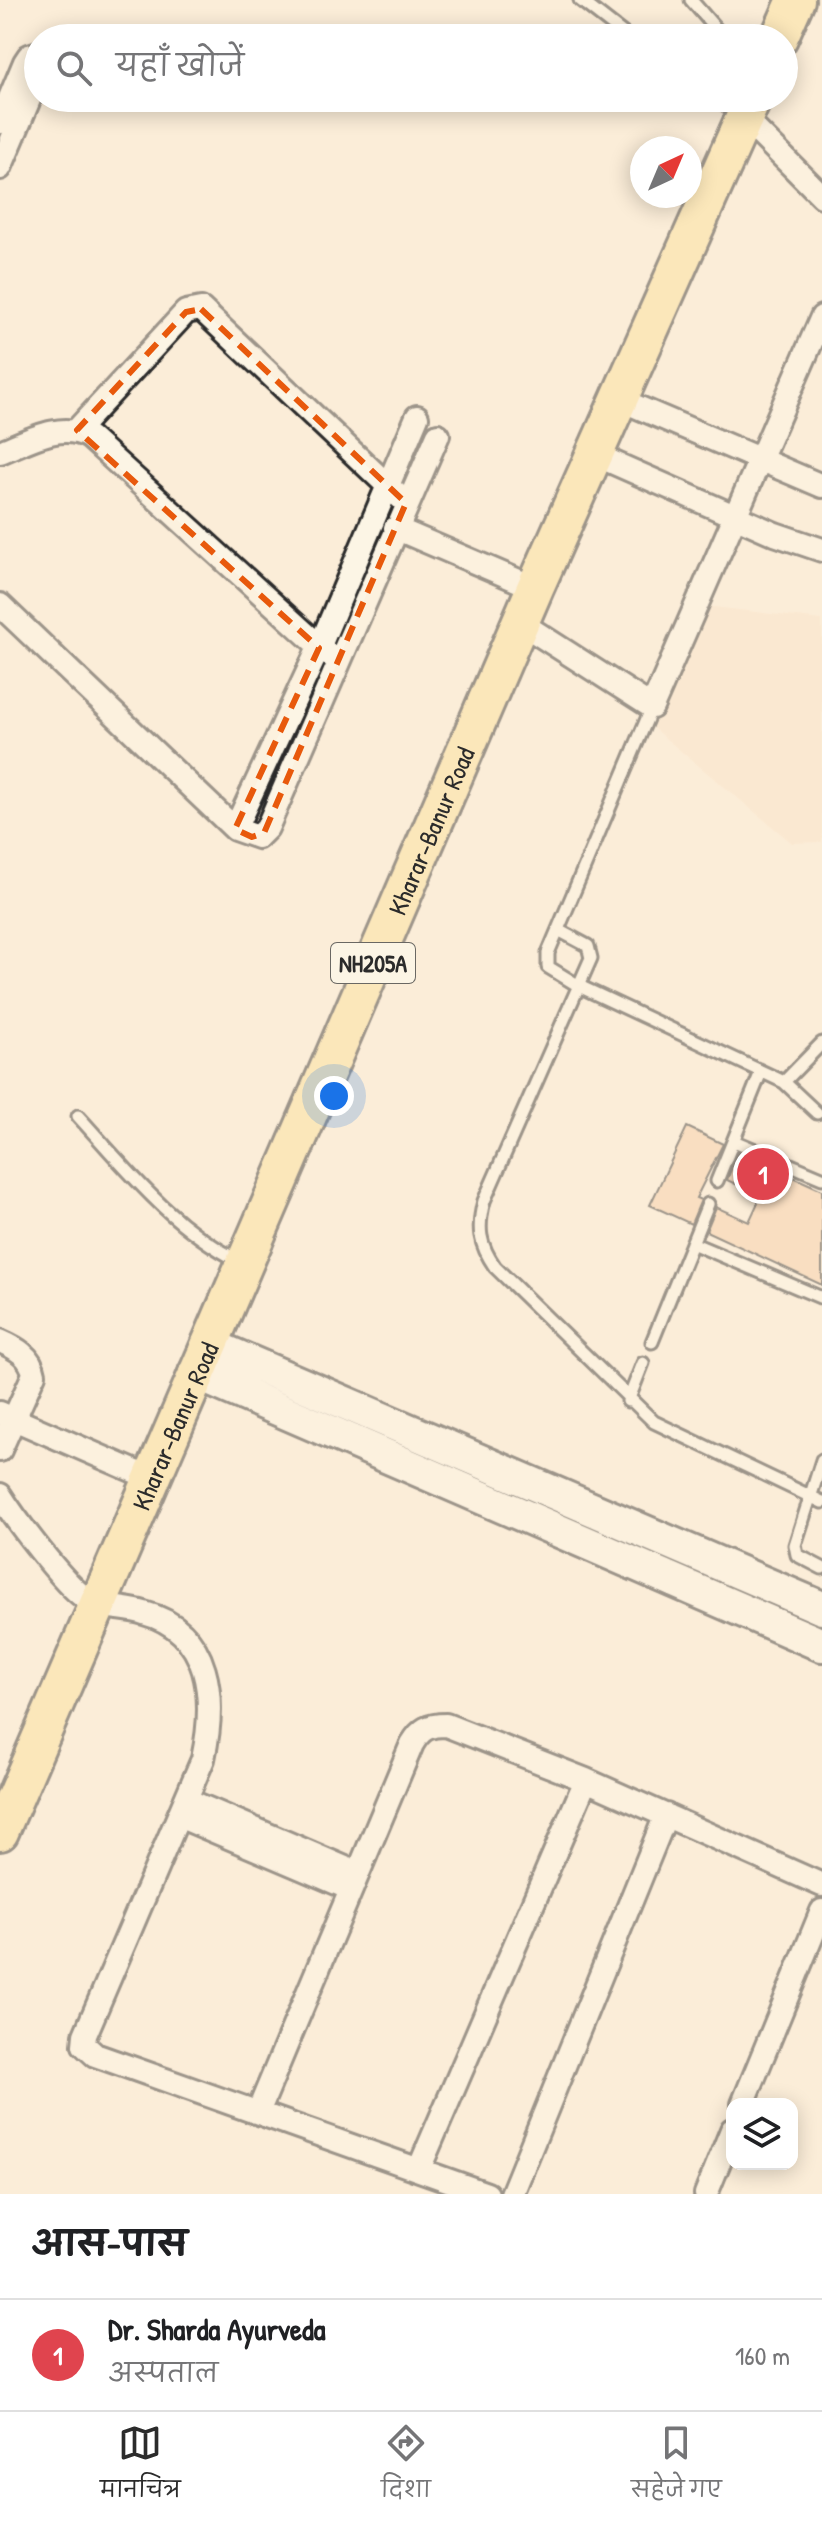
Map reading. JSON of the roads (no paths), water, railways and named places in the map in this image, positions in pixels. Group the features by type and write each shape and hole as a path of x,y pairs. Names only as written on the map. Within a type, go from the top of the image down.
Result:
{"highway":[{"path":"785,24 796,0"},
{"name":"Kharar-Banur Road","path":"0,1832 201,1358 535,588 621,400 734,112"}],"main road":[{"path":"201,1358 822,1608"},
{"path":"201,1358 822,1645"}],"street":[{"path":"0,122 24,64"},
{"path":"0,168 24,111"},
{"path":"744,112 822,196"},
{"path":"77,430 186,312 201,309 385,487 406,503"},
{"path":"521,623 652,707 822,317"},
{"path":"621,400 822,486"},
{"path":"235,829 319,648 417,417"},
{"path":"0,452 48,434 77,430 89,437 338,662"},
{"path":"0,605 235,829 252,837 264,833 438,435"},
{"path":"596,455 737,517 822,550"},
{"path":"395,528 535,588"},
{"path":"0,1341 21,1352 32,1363 32,1384 7,1416 0,1450"},
{"path":"7,1416 150,1478"},
{"path":"0,1495 76,1591 97,1604 150,1614 173,1625 193,1642 202,1662 210,1711 203,1759 85,2035 84,2045 95,2055 259,2110 487,2194"},
{"path":"259,2110 412,1744 419,1731 431,1725 446,1725 586,1780 822,1885"},
{"path":"419,2169 586,1780"},
{"path":"183,1808 354,1881"},
{"path":"512,2194 666,1815"},
{"path":"745,2098 822,1911"},
{"path":"706,2194 726,2145"}],"lane":[{"path":"580,0 611,24"},
{"path":"691,0 712,24"},
{"path":"652,707 548,953 548,967 579,986 784,1082 817,1113"},
{"path":"558,930 583,942 591,951 579,986 484,1201 480,1236 484,1251 495,1267 628,1401 654,1422 682,1438 822,1502"},
{"path":"784,1082 822,1043"},
{"path":"717,1181 761,1072"},
{"path":"78,1116 179,1223 202,1241 243,1263"},
{"path":"734,1141 822,1178"},
{"path":"652,1342 708,1204"},
{"path":"692,1243 822,1298"},
{"path":"628,1401 643,1363"},
{"path":"822,1460 808,1497 795,1551 822,1568"}],"place":[{"name":"Dr. Sharda Ayurveda","path":"763,1174"}]}
